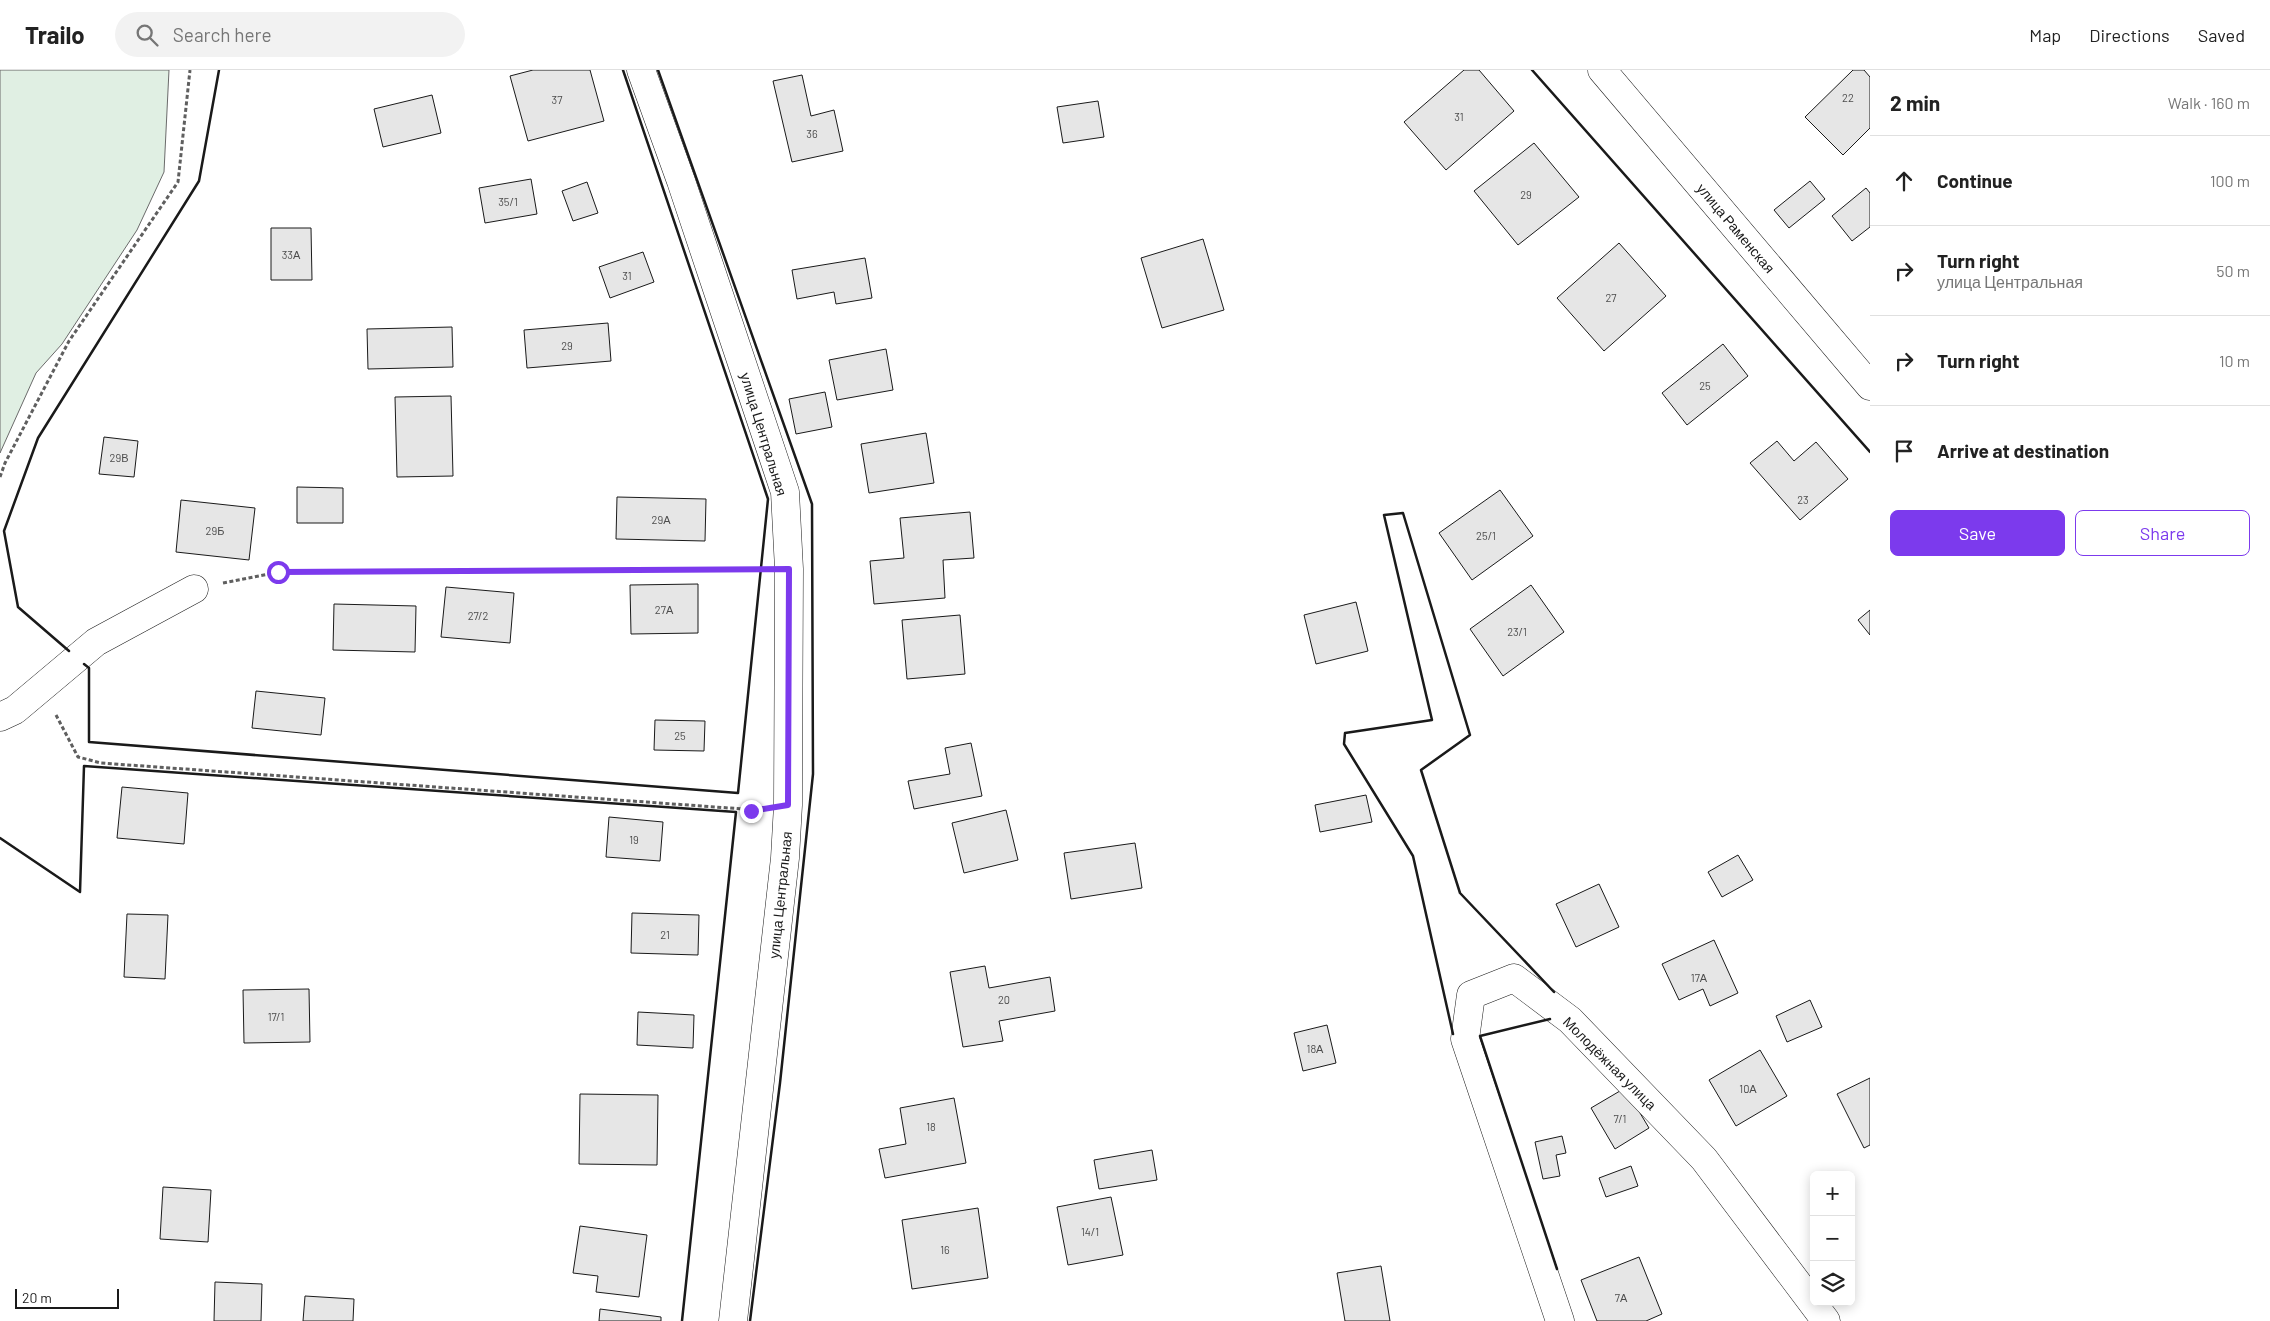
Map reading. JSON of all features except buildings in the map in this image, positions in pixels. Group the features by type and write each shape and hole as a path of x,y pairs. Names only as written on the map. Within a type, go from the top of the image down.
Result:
{"street":[{"name":"улица Центральная","path":"641,70 681,181 785,492 789,569 788,805 785,858 733,1321"},
{"name":"улица Раменская","path":"1602,70 1870,386"},
{"path":"0,717 15,710 96,642 194,589"},
{"name":"Молодёжная улица","path":"1560,1321 1465,1039 1471,994 1514,978 1570,1020 1704,1159 1826,1321"}],"path":[{"path":"0,477 69,340 178,182 190,70"},
{"path":"194,589 278,572 789,569"},
{"path":"42,688 78,757 101,763 751,811 788,805"}],"green space":[{"path":"0,70 169,70 164,172 137,230 62,344 36,373 0,453"}],"wall":[{"path":"69,651 18,607 4,531 38,438 199,181 219,70"},
{"path":"84,664 89,668 89,742 738,793 768,499 623,70"},
{"path":"658,70 812,504 813,774 780,1083 750,1321"},
{"path":"1532,70 1870,452"},
{"path":"1453,1034 1413,856 1344,744 1345,733 1432,720 1384,515 1403,513 1470,735 1421,770 1460,893 1554,992"},
{"path":"0,838 80,892 84,766 736,812 682,1321"},
{"path":"1550,1019 1480,1036 1557,1269"}],"route":[{"path":"278,572 789,569 788,805 751,811"}]}
